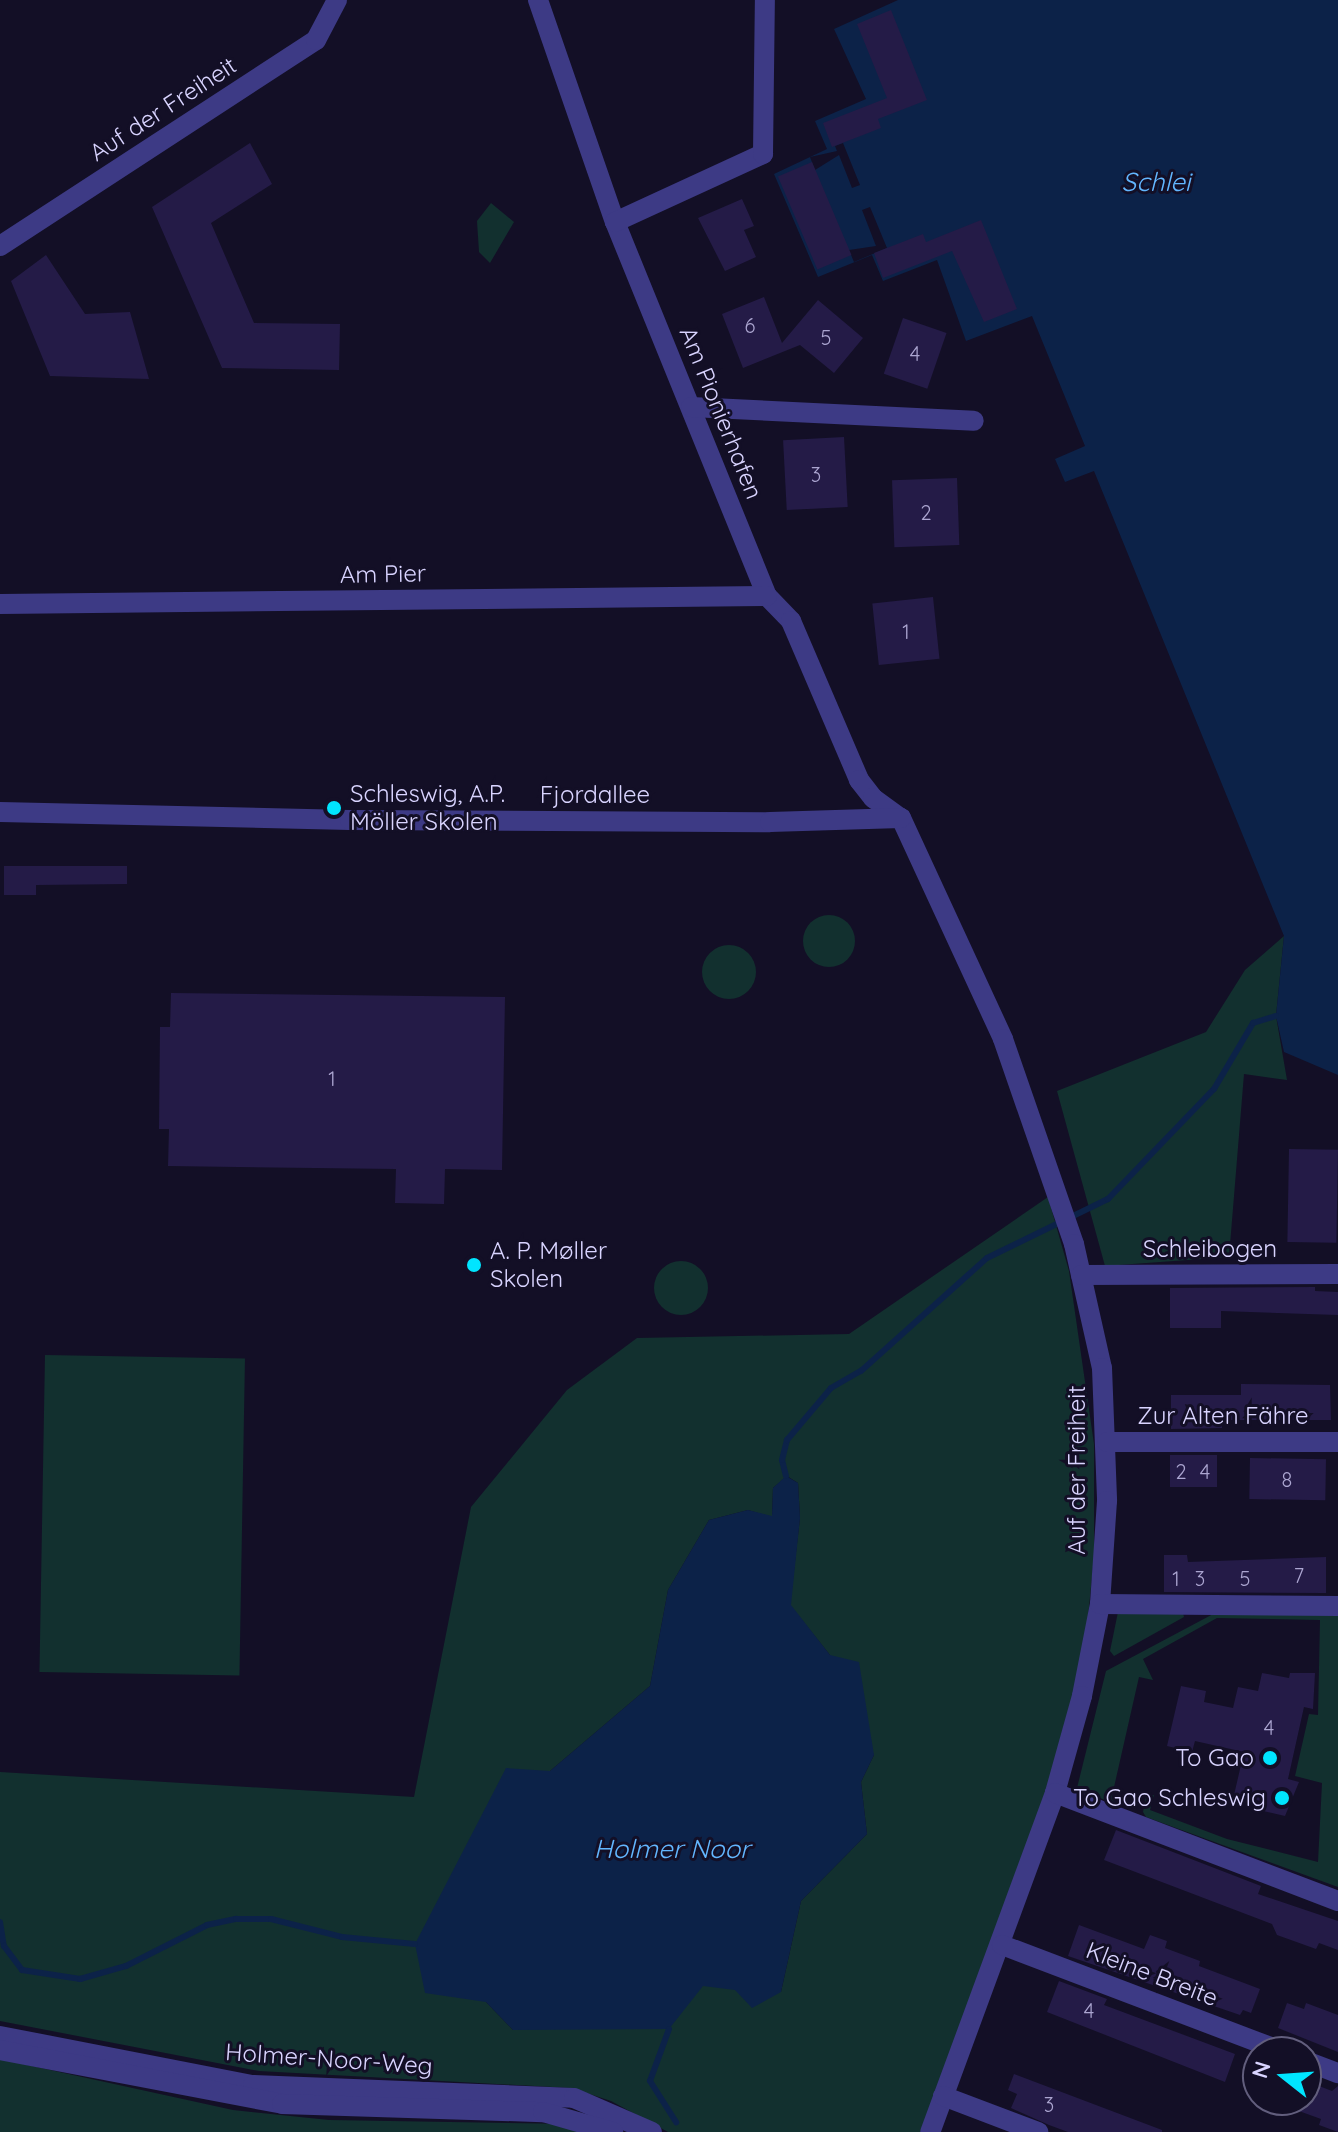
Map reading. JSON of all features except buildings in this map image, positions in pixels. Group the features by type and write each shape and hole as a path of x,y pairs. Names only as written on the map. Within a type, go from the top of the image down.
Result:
{"street":[{"name":"Auf der Freiheit","path":"0,246 316,40 337,0"},
{"name":"Am Pionierhafen","path":"538,0 615,222 767,596 791,621 859,780 873,798 901,818"},
{"path":"615,222 763,154 765,0"},
{"path":"691,407 974,421"},
{"name":"Am Pier","path":"0,604 767,596"},
{"name":"Fjordallee","path":"0,812 406,821 901,818"},
{"name":"Auf der Freiheit","path":"901,818 1003,1039 1057,1190 1074,1244 1102,1368 1107,1442 1100,1604 1055,1793 1002,1945 930,2132"},
{"name":"Schleibogen","path":"1081,1275 1338,1274"},
{"name":"Zur Alten Fähre","path":"1107,1442 1338,1442"},
{"path":"1100,1604 1338,1606"},
{"path":"1055,1793 1338,1901"},
{"name":"Kleine Breite","path":"1002,1945 1242,2036"},
{"name":"Holmer-Noor-Weg","path":"0,2036 253,2085 574,2098 652,2132"},
{"name":"Holmer-Noor-Weg","path":"0,2050 282,2104 543,2112 613,2132"},
{"path":"943,2096 1038,2132"}],"green space":[{"path":"491,203 514,222 490,263 479,252 477,221"},
{"path":"829,915 847,923 855,941 847,959 829,967 811,959 803,941 811,923"},
{"path":"1284,936 1276,1016 1287,1080 1244,1074 1229,1257 1105,1266 1057,1091 1206,1032 1245,970"},
{"path":"729,945 748,953 756,972 748,991 729,999 710,991 702,972 710,953"},
{"path":"1048,1197 1069,1271 1094,1444 1094,1556 1085,1648 1048,1798 923,2132 668,2132 611,2101 571,2088 259,2071 0,2021 0,1772 414,1797 471,1507 567,1390 637,1338 849,1334","holes":["787,1476 798,1483 800,1518 790,1605 830,1655 874,1755 861,1782 867,1834 801,1901 781,1992 703,1985 513,2030 486,2002 550,1771 650,1686 668,1590 709,1520 748,1510 772,1517 773,1488"]},
{"path":"681,1261 700,1269 708,1288 700,1307 681,1315 662,1307 654,1288 662,1269"},
{"path":"45,1355 245,1358 239,1675 39,1672"},
{"path":"1338,1611 1338,1887 1146,1817 1143,1812 1146,1796 1154,1795 1150,1810 1227,1839 1318,1862 1322,1783 1295,1776 1309,1714 1318,1715 1320,1620 1217,1618 1143,1659 1153,1680 1139,1677 1112,1796 1126,1802 1121,1807 1077,1788 1106,1671 1215,1613"},
{"path":"1118,1612 1183,1613 1184,1617 1114,1656 1110,1651"},
{"path":"0,2059 233,2110 329,2120 570,2124 596,2132 0,2132"}],"water":[{"name":"Schlei","path":"898,0 1338,0 1338,1075 1284,1052 1276,1016 1284,936 1094,471 1065,482 1055,459 1085,446 1032,316 966,341 937,260 883,281 872,255 818,277 774,174 827,149 815,121 866,99 834,29"},
{"name":"Holmer Noor","path":"786,1476 798,1483 800,1518 791,1605 830,1655 859,1662 874,1755 861,1782 867,1834 801,1901 781,1992 752,2008 735,1990 703,1986 669,2029 513,2030 486,2002 425,1993 415,1944 506,1768 550,1771 650,1686 668,1590 709,1520 748,1510 772,1516 773,1488"}],"pier":[{"path":"843,143 860,185 852,188 839,155 815,170 810,157 837,151 835,146"},
{"path":"870,207 887,248 854,262 849,250 876,246 862,210"}],"waterway":[{"path":"786,1476 782,1460 787,1440 831,1388 861,1371 987,1258 1108,1199 1214,1089 1253,1023 1276,1016"},
{"path":"0,1922 4,1946 22,1970 80,1979 126,1966 207,1925 236,1919 271,1919 342,1937 415,1944"},
{"path":"669,2029 650,2081 676,2122"}],"place":[{"name":"Schleswig, A.P. Möller Skolen","path":"334,808"},
{"name":"A. P. Møller Skolen","path":"474,1265"},
{"name":"To Gao","path":"1270,1758"},
{"name":"To Gao Schleswig","path":"1282,1798"}]}
